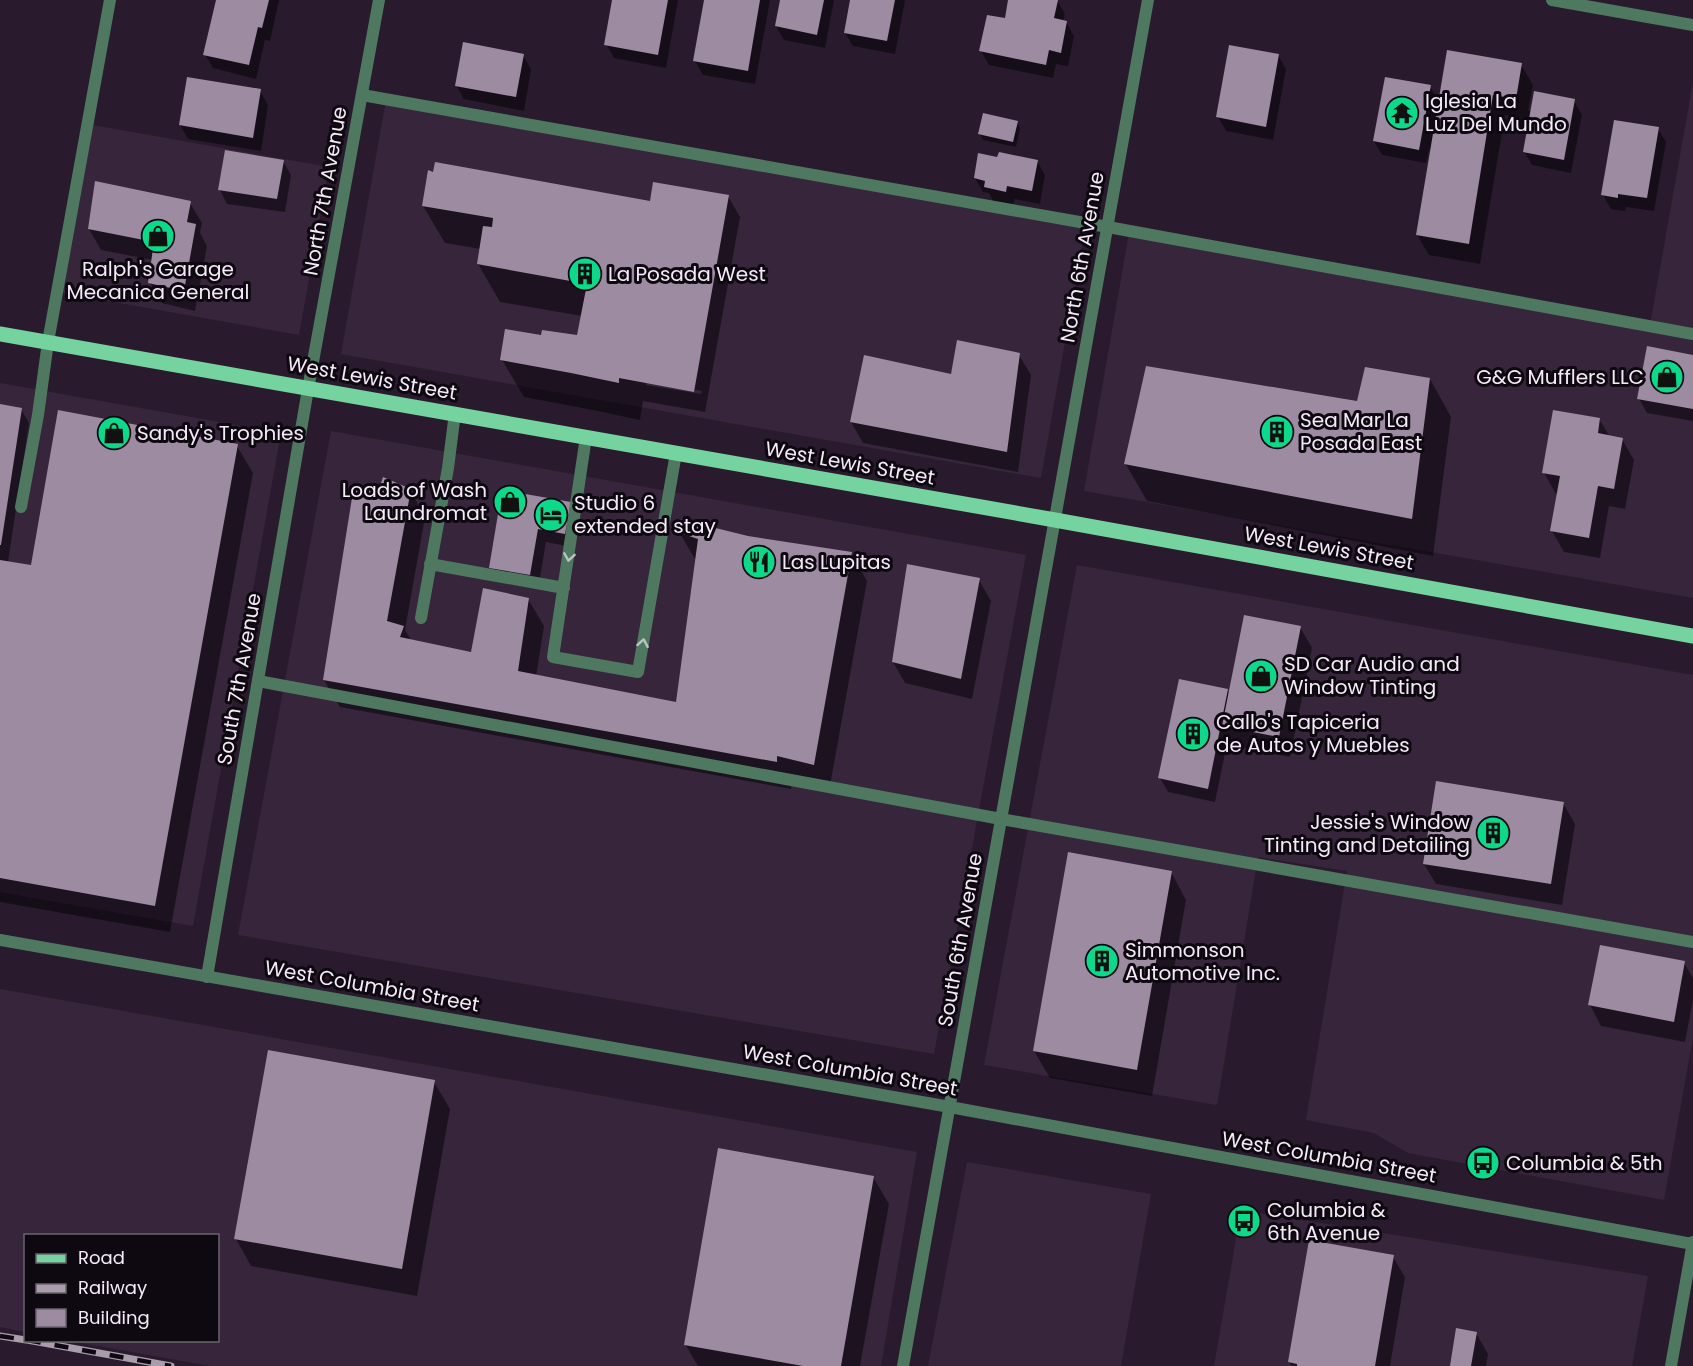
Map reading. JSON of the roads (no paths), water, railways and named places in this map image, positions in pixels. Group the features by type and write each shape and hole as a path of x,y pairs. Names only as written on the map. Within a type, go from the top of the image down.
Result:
{"main road":[{"name":"West Lewis Street","path":"0,334 1055,520 1693,636"}],"street":[{"path":"21,507 38,415 48,342 110,0"},
{"name":"North 7th Avenue","path":"308,389 379,0"},
{"name":"North 6th Avenue","path":"1055,520 1148,0"},
{"path":"1552,0 1693,25"},
{"path":"362,95 1108,227 1693,334"},
{"name":"South 7th Avenue","path":"207,977 308,389"},
{"path":"421,618 448,468 455,414"},
{"path":"586,437 553,657 638,672 676,453"},
{"name":"South 6th Avenue","path":"903,1366 1055,520"},
{"path":"430,564 564,588"},
{"path":"258,681 1001,819 1693,942"},
{"name":"West Columbia Street","path":"0,940 950,1107 1693,1243"},
{"path":"1671,1366 1693,1243"}],"railway":[{"path":"0,1336 24,1340"},
{"path":"38,1342 171,1366"}],"place":[{"name":"Iglesia La Luz Del Mundo","path":"1402,113"},
{"name":"Ralph's Garage Mecanica General","path":"158,236"},
{"name":"La Posada West","path":"585,274"},
{"name":"G&G Mufflers LLC","path":"1667,377"},
{"name":"Sea Mar La Posada East","path":"1277,432"},
{"name":"Sandy's Trophies","path":"114,433"},
{"name":"Loads of Wash Laundromat","path":"510,502"},
{"name":"Studio 6 extended stay","path":"551,515"},
{"name":"Las Lupitas","path":"759,562"},
{"name":"SD Car Audio and Window Tinting","path":"1261,676"},
{"name":"Callo's Tapiceria de Autos y Muebles","path":"1193,734"},
{"name":"Jessie's Window Tinting and Detailing","path":"1493,833"},
{"name":"Simmonson Automotive Inc.","path":"1102,961"},
{"name":"Columbia & 5th","path":"1483,1163"},
{"name":"Columbia & 6th Avenue","path":"1244,1221"}]}
